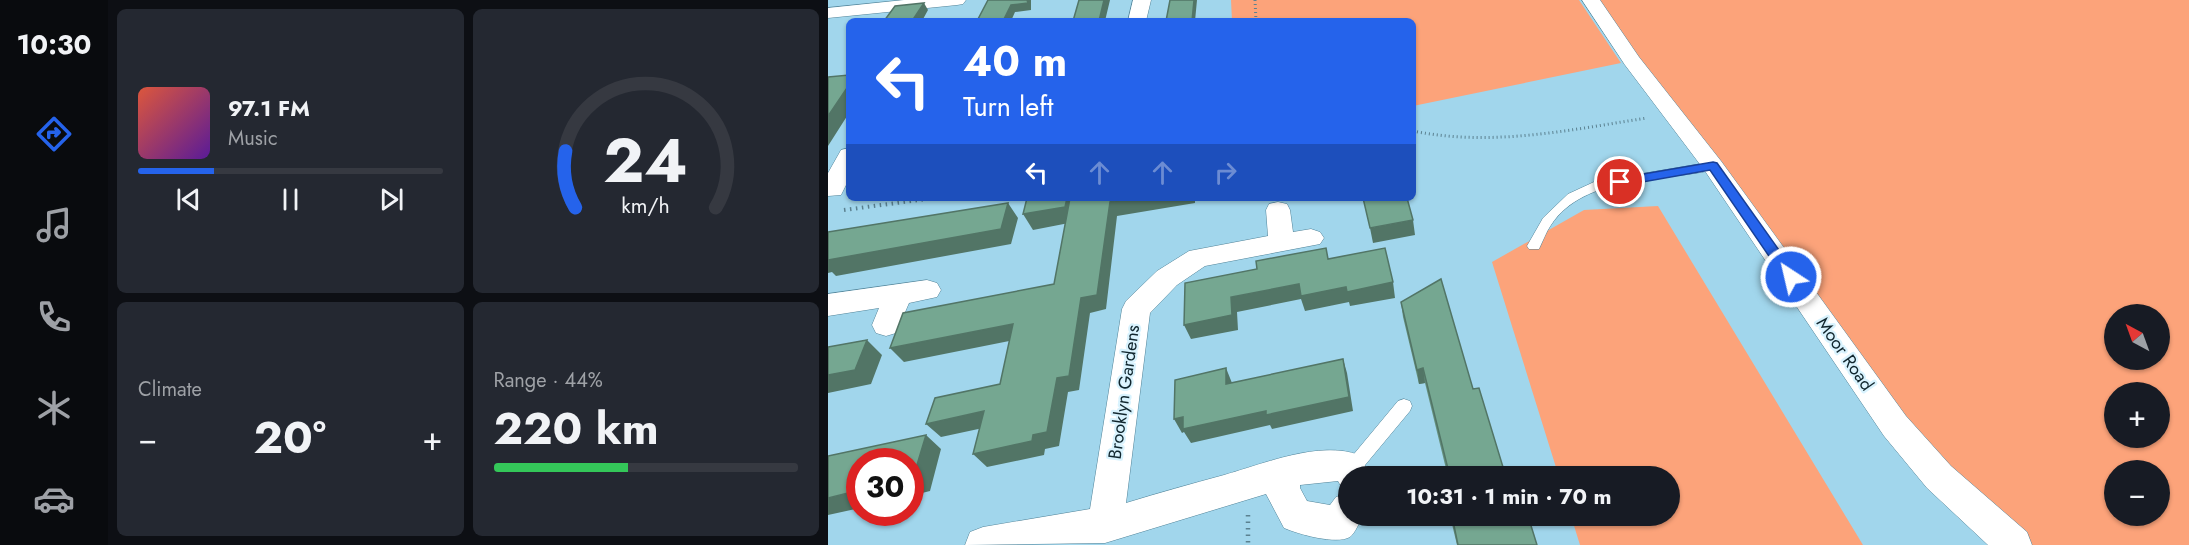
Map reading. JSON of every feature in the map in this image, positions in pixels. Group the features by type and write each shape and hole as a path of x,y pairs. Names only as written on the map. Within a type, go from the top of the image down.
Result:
{"street":[{"path":"828,13 958,0"},
{"path":"949,18 958,0"},
{"path":"1138,18 1142,0"},
{"name":"Moor Road","path":"1591,0 1632,61 1713,166 1895,426 1939,477 2014,545"},
{"path":"836,200 846,165"},
{"path":"1278,210 1282,243"},
{"name":"Brooklyn Gardens","path":"1105,526 1136,309 1167,278 1197,258 1311,238"},
{"path":"828,306 913,292 886,325"},
{"path":"983,545 1084,526 1105,526 1287,472 1338,466"},
{"path":"1287,472 1282,490 1296,516 1338,524"}],"lane":[{"path":"1534,246 1547,221 1572,197 1598,185 1713,166"},
{"path":"1358,466 1404,406"}],"path":[{"path":"1255,0 1256,18"},
{"path":"1416,132 1434,137 1489,140 1656,116"},
{"path":"836,200 846,200"}],"shaded area":[{"path":"1231,0 1579,0 1621,63 1416,105 1416,18 1232,18"},
{"path":"1592,0 2189,0 2189,545 2014,545 1939,477"},
{"path":"1658,206 1863,545 1580,545 1574,526 1680,526 1680,466 1556,466 1492,262 1584,210"}],"building":[{"path":"988,0 1027,0 1028,3 1011,5 1004,18 979,18"},
{"path":"1079,0 1104,0 1100,18 1074,18"},
{"path":"1170,0 1194,0 1192,18 1167,18"},
{"path":"924,3 914,18 886,18 895,6"},
{"path":"846,75 846,89 828,116 828,77"},
{"path":"1026,201 1066,201 1065,207 1023,214"},
{"path":"1069,201 1115,201 1110,202 1097,295 1081,298 1069,376 1057,378 1047,432 1033,435 1032,441 973,454 984,411 926,424 935,398 1000,384 1013,324 890,348 903,313 1054,284"},
{"path":"1364,201 1408,201 1413,220 1370,228"},
{"path":"1008,203 1001,229 828,260 828,232"},
{"path":"1326,248 1328,259 1385,248 1393,282 1347,292 1346,287 1301,296 1299,284 1231,297 1232,315 1184,325 1185,283 1257,269 1256,261"},
{"path":"1441,279 1473,389 1479,388 1503,466 1447,466 1423,368 1417,370 1401,302"},
{"path":"867,340 855,370 828,375 828,347"},
{"path":"1343,359 1349,397 1266,415 1266,411 1183,429 1183,417 1174,419 1175,380 1226,368 1226,384"},
{"path":"926,435 922,448 865,448"},
{"path":"846,452 846,494 828,498 828,456"},
{"path":"1454,526 1531,526 1537,545 1458,545"}],"route":[{"path":"1620,182 1713,166 1791,277"}]}
